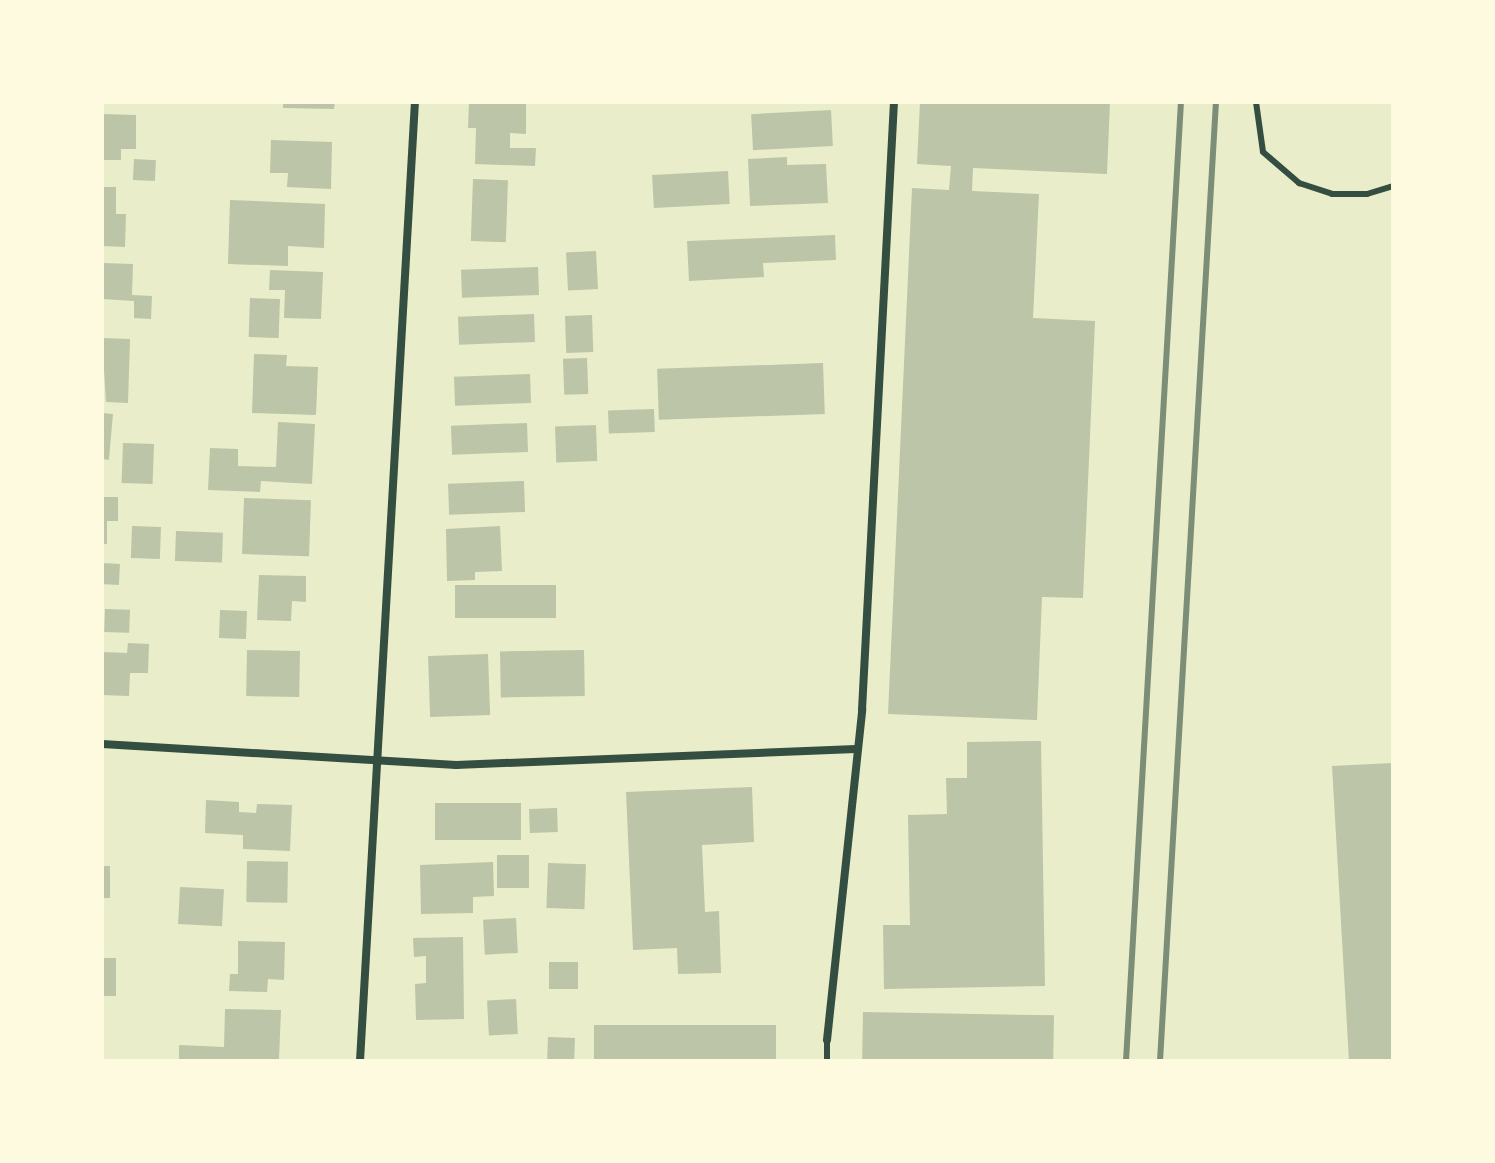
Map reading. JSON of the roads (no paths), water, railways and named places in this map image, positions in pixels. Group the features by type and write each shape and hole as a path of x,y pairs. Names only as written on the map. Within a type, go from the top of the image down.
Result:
{"street":[{"path":"360,1061 415,102"},
{"path":"827,1040 856,749 894,102"},
{"path":"102,744 456,765 856,749"}],"lane":[{"path":"1256,102 1263,152 1299,183 1332,194 1367,194 1393,186"},
{"path":"827,1040 827,1061"}],"railway":[{"path":"1126,1061 1181,102"},
{"path":"1160,1061 1216,102"}]}
